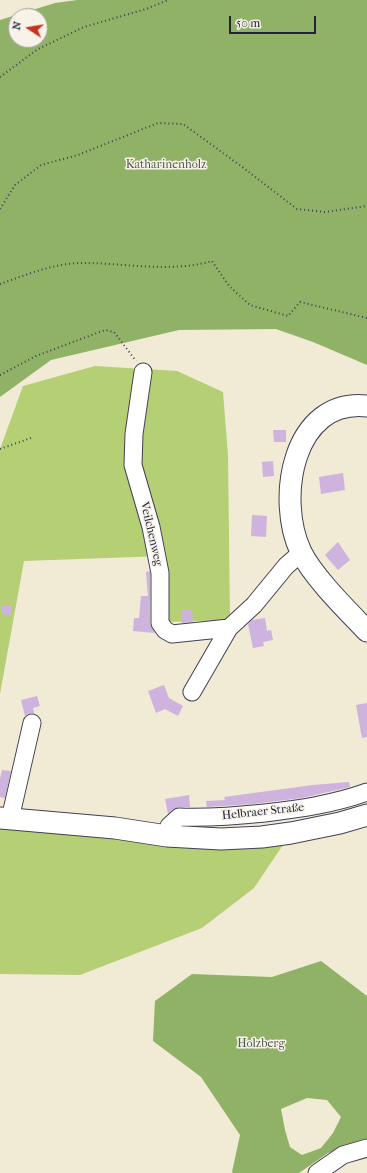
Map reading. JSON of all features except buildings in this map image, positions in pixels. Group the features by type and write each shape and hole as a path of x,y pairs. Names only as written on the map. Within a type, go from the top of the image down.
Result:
{"main road":[{"path":"367,406 343,408 322,418 310,430 300,449 293,471 290,503 293,528 302,552 328,587 367,631"},
{"name":"Helbraer Straße","path":"5,819 115,828 167,836 221,839 262,837 340,823 367,815"}],"street":[{"name":"Veilchenweg","path":"143,372 134,434 133,465 151,527 160,573 160,623 165,630 172,634 230,628"},
{"path":"192,692 230,628 254,605 286,566 302,552"},
{"path":"5,819 32,723"},
{"name":"Helbraer Straße","path":"167,836 169,826 179,817 227,817 294,810 348,799 367,792"},
{"path":"317,1173 342,1155 367,1148"}],"path":[{"path":"0,76 38,49 84,28 146,9 168,0"},
{"path":"0,209 15,185 41,165 78,155 158,124 183,124 242,166 297,209 326,212 367,206"},
{"path":"0,284 50,267 80,263 197,266 212,261 229,286 250,305 288,316 300,302 367,318"},
{"path":"0,375 36,356 105,330 114,332 134,357 143,372"},
{"path":"0,448 31,438"}],"green space":[{"name":"Katharinenholz","path":"77,0 367,0 367,365 313,342 276,329 179,330 51,360 0,397 0,20 8,18 8,48 48,48 48,8 39,8 55,3"},
{"path":"95,366 177,371 223,392 228,455 230,620 166,622 162,556 24,561 0,694 0,449 23,386"},
{"path":"0,818 291,833 254,888 202,928 80,975 0,974"},
{"name":"Holzberg","path":"321,961 367,996 367,1140 328,1153 299,1173 233,1173 240,1135 201,1077 153,1041 155,1001 192,974 272,977","holes":["307,1098 327,1100 341,1117 333,1133 321,1148 302,1155 290,1147 281,1109"]}]}
